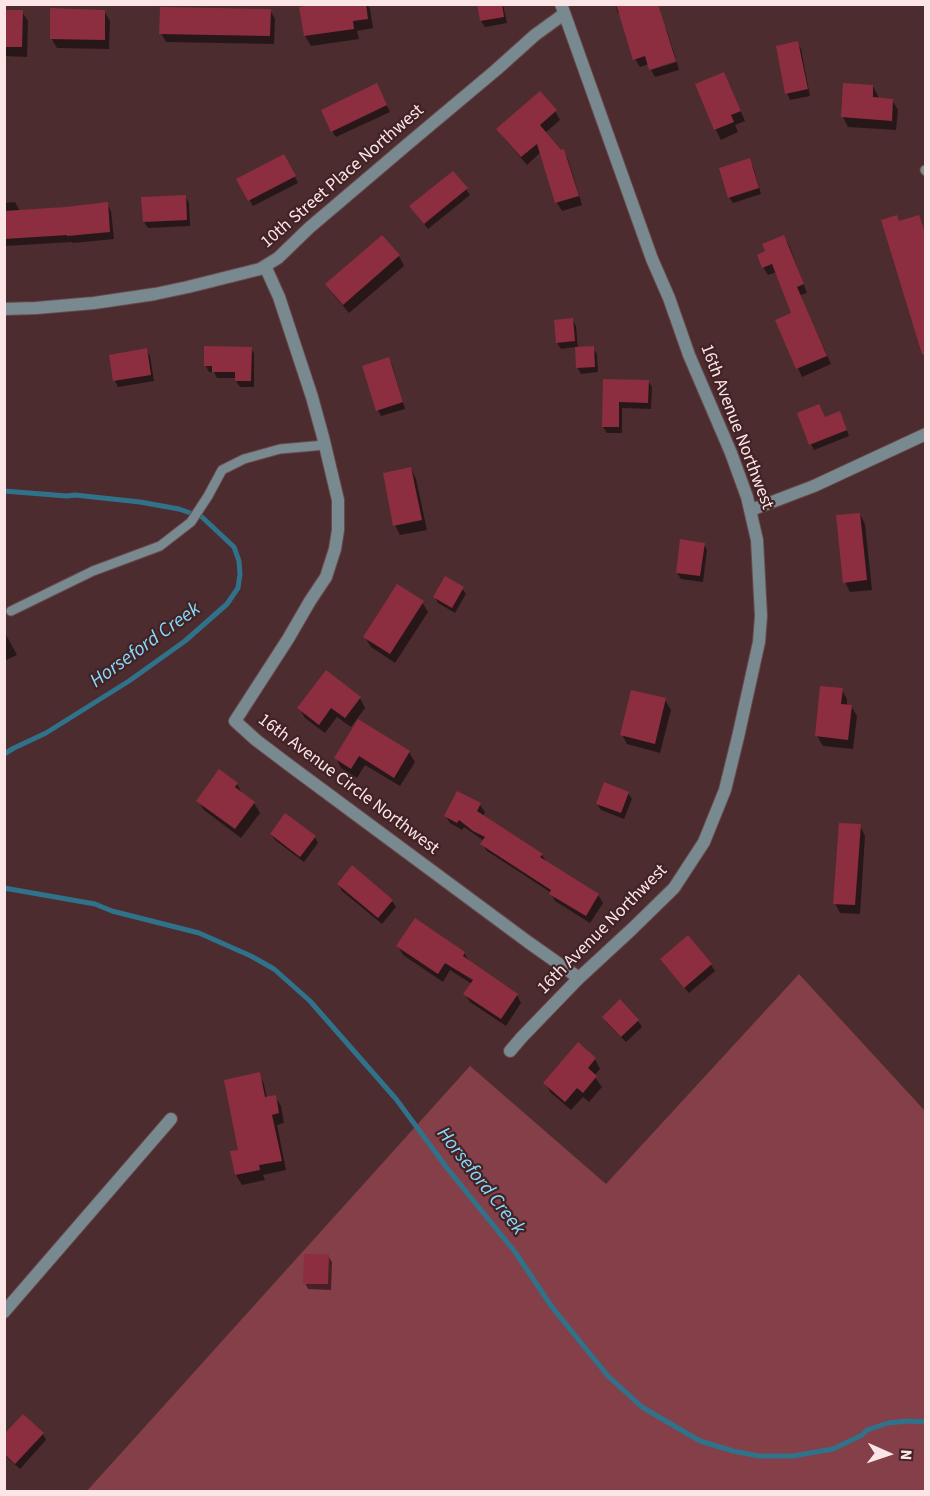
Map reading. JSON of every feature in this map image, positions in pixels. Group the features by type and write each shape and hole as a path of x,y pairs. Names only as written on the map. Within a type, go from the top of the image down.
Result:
{"street":[{"name":"10th Street Place Northwest","path":"4,309 94,303 155,294 260,269 278,258 309,228 536,35 562,9"},
{"name":"16th Avenue Northwest","path":"510,1051 579,978 674,888 704,842 725,790 751,682 759,642 761,615 757,540 747,497 652,259 562,9"},
{"name":"16th Avenue Circle Northwest","path":"265,266 279,297 312,397 338,500 338,530 331,565 326,577 235,721 289,765 579,978"},
{"path":"751,510 814,486 926,434"},
{"path":"4,1312 171,1119"}],"lane":[{"path":"11,611 93,571 160,546 191,522 222,470 244,459 280,449 325,445"}],"shaded area":[{"path":"799,974 925,1111 925,1491 86,1492 470,1066 606,1184"}],"building":[{"path":"316,4 366,4 368,19 353,21 354,29 304,36 299,7"},
{"path":"477,4 502,4 504,17 480,21"},
{"path":"616,4 658,4 676,61 649,70 645,56 633,60"},
{"path":"160,7 271,9 270,36 159,34"},
{"path":"50,8 105,10 105,40 50,39"},
{"path":"4,10 23,10 22,47 4,47"},
{"path":"798,41 808,89 785,94 776,46"},
{"path":"724,72 741,111 731,115 734,122 714,130 695,84"},
{"path":"377,83 387,105 331,132 321,110"},
{"path":"843,83 873,85 873,97 893,99 892,121 841,117"},
{"path":"540,91 557,110 540,125 561,150 564,149 579,196 555,203 537,144 521,157 496,129"},
{"path":"284,154 296,176 248,201 236,179"},
{"path":"750,158 759,188 728,198 719,168"},
{"path":"453,171 468,188 424,224 409,206"},
{"path":"186,195 187,220 143,222 141,197"},
{"path":"108,202 110,232 4,239 4,211"},
{"path":"897,215 899,221 919,215 926,235 926,354 922,354 881,220"},
{"path":"382,235 400,255 343,305 325,284"},
{"path":"784,235 804,284 797,287 827,356 796,369 775,320 791,313 772,264 762,268 757,255 765,251 762,244"},
{"path":"573,318 575,341 556,343 554,320"},
{"path":"204,346 252,347 251,381 235,381 235,372 212,372 212,366 204,366"},
{"path":"594,346 595,367 576,368 575,347"},
{"path":"147,348 151,375 113,381 109,355"},
{"path":"389,357 403,402 376,411 362,366"},
{"path":"603,379 649,380 648,403 619,402 619,427 602,427"},
{"path":"819,404 825,417 840,411 847,430 809,445 797,413"},
{"path":"411,467 422,520 393,526 383,473"},
{"path":"860,513 867,580 843,583 836,515"},
{"path":"680,539 705,543 700,576 676,573"},
{"path":"445,576 464,587 452,608 433,597"},
{"path":"397,584 424,601 390,654 363,637"},
{"path":"326,670 361,697 345,718 331,708 319,725 297,708"},
{"path":"820,686 843,688 841,704 852,705 848,740 815,736"},
{"path":"631,690 666,698 655,744 620,735"},
{"path":"358,719 410,751 394,778 359,756 351,769 334,758"},
{"path":"219,769 238,783 235,787 255,802 235,829 196,801"},
{"path":"604,782 629,792 621,813 596,804"},
{"path":"457,791 481,803 477,811 543,854 540,857 599,894 586,916 549,894 551,890 480,844 485,837 459,820 457,823 444,816"},
{"path":"285,813 316,836 300,857 270,834"},
{"path":"839,823 861,824 855,905 833,904"},
{"path":"352,865 393,900 378,918 337,884"},
{"path":"415,918 465,952 463,956 518,994 501,1019 463,994 473,980 445,963 438,974 396,946"},
{"path":"688,935 712,964 684,988 660,959"},
{"path":"620,999 639,1020 621,1037 602,1017"},
{"path":"578,1042 596,1058 588,1068 597,1076 583,1093 577,1088 565,1102 543,1083"},
{"path":"260,1072 265,1097 276,1095 279,1113 272,1115 282,1161 259,1165 260,1170 235,1175 230,1151 238,1150 224,1080"},
{"path":"304,1254 329,1254 328,1284 303,1284"},
{"path":"23,1414 44,1433 15,1464 4,1454 4,1434"}],"waterway":[{"name":"Horseford Creek","path":"4,491 140,502 179,509 202,517 234,547 239,561 240,574 238,588 227,604 185,641 129,681 46,733 4,754"},
{"name":"Horseford Creek","path":"4,888 95,904 112,911 199,933 274,969 310,1001 396,1099 447,1168 515,1252 552,1307 608,1376 642,1407 700,1441 759,1456 793,1456 833,1449 862,1435 867,1430 888,1423 926,1422"}]}
